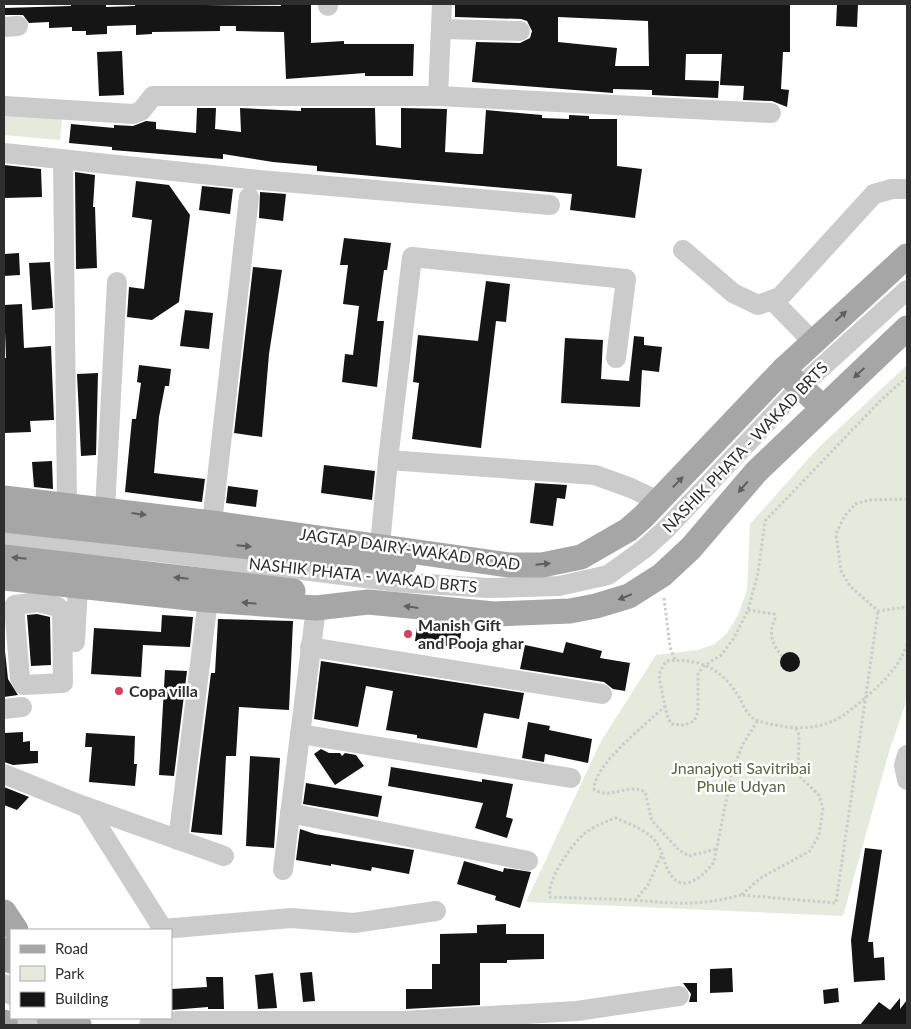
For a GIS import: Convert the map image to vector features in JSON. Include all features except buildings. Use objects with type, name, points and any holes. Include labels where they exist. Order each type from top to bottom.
[{"type":"main road","name":"JAGTAP DAIRY-WAKAD ROAD","points":[[4,498],[380,545],[509,565],[542,565],[581,557],[628,530],[783,370],[907,256]]},
{"type":"main road","points":[[4,557],[248,585],[368,602],[494,614],[570,611],[596,606],[629,596],[662,575],[691,548],[756,472],[907,328]]},
{"type":"main road","points":[[783,370],[822,407]]},
{"type":"main road","points":[[4,520],[254,546],[360,561],[414,565],[468,560]]},
{"type":"main road","points":[[4,578],[38,592],[78,586],[208,600],[316,608],[368,602]]},
{"type":"main road","points":[[4,912],[15,929]]},
{"type":"street","points":[[438,96],[442,4]]},
{"type":"street","points":[[441,29],[520,31]]},
{"type":"street","points":[[4,106],[133,114],[141,111],[153,96],[438,96],[771,113]]},
{"type":"street","points":[[4,153],[249,180],[550,206]]},
{"type":"street","points":[[63,160],[67,505]]},
{"type":"street","points":[[683,250],[733,293],[758,305],[780,297],[874,194],[907,189]]},
{"type":"street","points":[[212,523],[249,197]]},
{"type":"street","points":[[380,545],[412,257],[626,279],[616,358]]},
{"type":"street","points":[[105,510],[117,282]]},
{"type":"street","name":"NASHIK PHATA - WAKAD BRTS","points":[[4,536],[159,552],[397,582],[488,588],[559,586],[608,575],[644,549],[667,528],[802,386],[907,290]]},
{"type":"street","points":[[772,300],[813,342]]},
{"type":"street","points":[[388,460],[595,475],[631,488],[658,501]]},
{"type":"street","points":[[72,686],[78,586]]},
{"type":"street","points":[[178,840],[208,600]]},
{"type":"street","points":[[283,870],[316,608]]},
{"type":"street","points":[[310,647],[602,694]]},
{"type":"street","points":[[300,734],[570,778]]},
{"type":"street","points":[[907,755],[904,765],[907,780]]},
{"type":"street","points":[[4,774],[86,807],[224,856]]},
{"type":"street","points":[[86,807],[163,929],[291,918],[354,923],[436,911]]},
{"type":"street","points":[[290,813],[528,861]]},
{"type":"street","points":[[149,1025],[179,1021],[413,1020],[577,1011],[679,996]]},
{"type":"path","points":[[907,377],[881,400],[765,521],[758,573],[748,610],[734,638],[721,655],[704,666],[698,674],[698,712],[694,721],[684,724],[671,724],[659,674],[666,661],[695,660],[704,666],[720,674],[733,688],[753,718],[770,725],[810,728],[826,725],[861,704],[888,677],[904,654],[907,644]]},
{"type":"path","points":[[907,499],[869,500],[855,504],[844,517],[836,534],[841,571],[850,586],[878,611],[907,607]]},
{"type":"path","points":[[662,575],[665,620],[670,647],[675,660]]},
{"type":"path","points":[[748,610],[774,614],[775,619],[771,639],[782,656]]},
{"type":"path","points":[[758,720],[743,744],[732,771],[714,862],[705,874],[695,881],[684,883],[676,881],[661,856],[658,845],[650,836],[616,818],[598,824],[583,835],[563,860],[548,890],[550,897],[635,900],[684,905],[714,902],[741,894],[836,903],[878,611]]},
{"type":"path","points":[[666,706],[604,765],[594,782],[594,789],[604,794],[640,789],[645,792],[652,821],[679,850],[689,856],[717,848]]},
{"type":"path","points":[[741,894],[762,877],[810,851],[819,835],[823,808],[818,795],[798,775],[799,735],[796,728]]},
{"type":"path","points":[[635,900],[648,885],[661,856]]},
{"type":"green space","points":[[4,115],[62,119],[60,140],[4,135]]},
{"type":"green space","name":"Jnanajyoti Savitribai Phule Udyan","points":[[907,365],[907,699],[889,752],[843,916],[526,902],[601,741],[656,655],[698,650],[715,644],[727,633],[738,615],[747,590],[750,524],[818,448]]},
{"type":"place","name":"Manish Gift and Pooja ghar","points":[[408,634]]},
{"type":"place","name":"Copa villa","points":[[119,691]]}]
